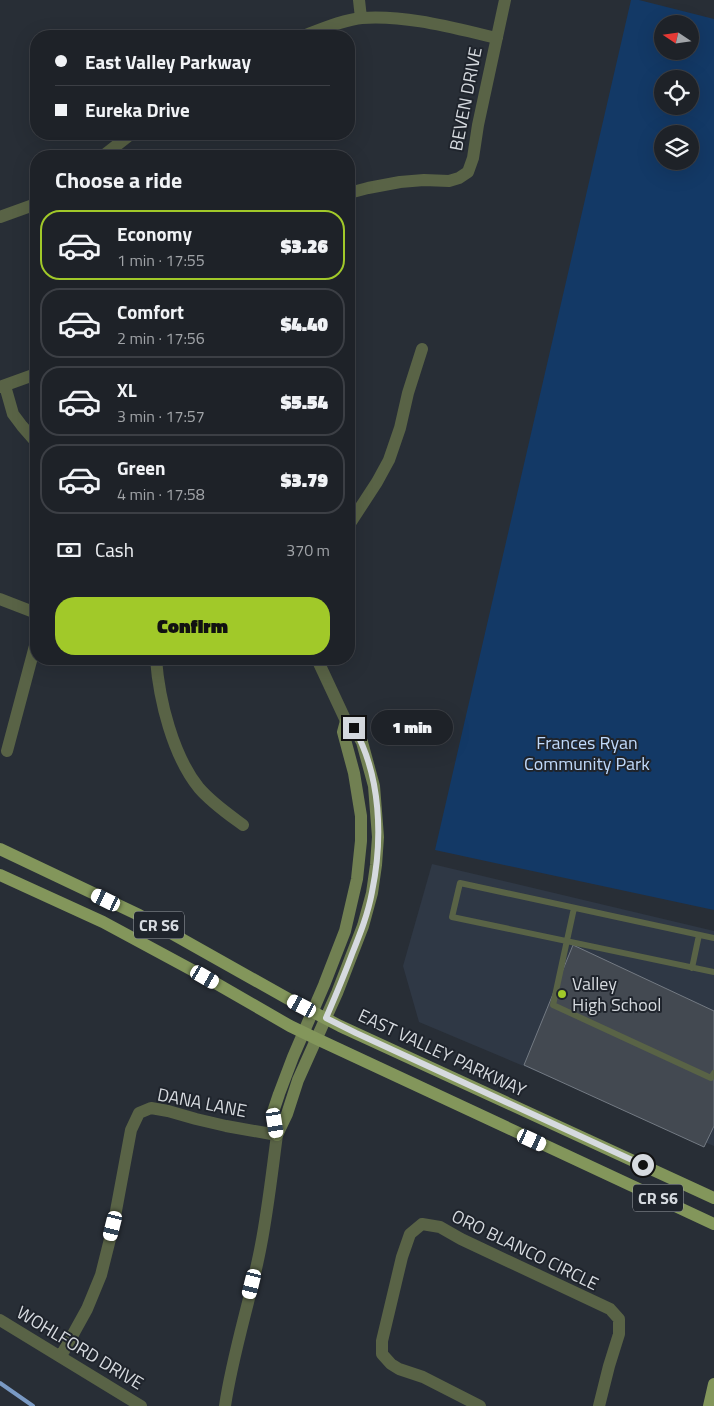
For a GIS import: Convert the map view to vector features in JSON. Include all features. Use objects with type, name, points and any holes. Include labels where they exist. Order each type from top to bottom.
[{"type":"main road","name":"EAST VALLEY PARKWAY","points":[[0,850],[139,915],[312,1012],[714,1198]]},
{"type":"main road","name":"CR S6","points":[[0,875],[102,922],[205,977],[303,1033],[714,1224]]},
{"type":"main road","points":[[709,1406],[714,1384]]},
{"type":"street","points":[[359,0],[361,18]]},
{"type":"street","name":"BEVEN DRIVE","points":[[355,191],[400,182],[424,180],[449,181],[459,178],[468,172],[473,158],[478,125],[505,0]]},
{"type":"street","points":[[320,30],[361,18],[398,18],[497,38]]},
{"type":"street","points":[[111,150],[123,140]]},
{"type":"street","points":[[0,217],[30,206]]},
{"type":"street","points":[[355,516],[389,460],[422,349]]},
{"type":"street","points":[[30,376],[2,387],[13,414],[30,435]]},
{"type":"street","points":[[0,599],[30,610]]},
{"type":"street","points":[[7,751],[30,665]]},
{"type":"street","points":[[157,665],[166,716],[186,768],[199,788],[217,806],[243,825]]},
{"type":"street","points":[[277,1135],[287,1114],[298,1080],[326,1018],[363,926],[372,894],[376,865],[378,837],[374,786],[362,742],[354,728],[346,721],[320,665]]},
{"type":"street","points":[[225,1406],[229,1377],[261,1246],[277,1135],[273,1112],[345,931],[356,888],[360,862],[360,816],[354,773],[343,732],[346,721]]},
{"type":"street","name":"DANA LANE","points":[[61,1356],[87,1309],[101,1275],[113,1226],[131,1130],[139,1113],[151,1108],[277,1135]]},
{"type":"street","name":"ORO BLANCO CIRCLE","points":[[480,1406],[423,1377],[399,1369],[390,1364],[382,1354],[382,1341],[402,1257],[410,1234],[422,1224],[440,1227],[461,1239],[610,1309],[619,1319],[619,1334],[608,1366],[599,1406]]},
{"type":"street","name":"WOHLFORD DRIVE","points":[[0,1320],[141,1406]]},
{"type":"lane","points":[[714,938],[460,883],[452,917],[714,972]]},
{"type":"lane","points":[[574,908],[553,1005],[711,1078],[714,1073]]},
{"type":"lane","points":[[692,968],[699,935]]},
{"type":"shaded area","name":"Valley High School","points":[[432,864],[714,931],[714,1146],[419,1022],[403,966]]},
{"type":"green space","name":"Frances Ryan Community Park","points":[[631,0],[639,0],[698,15],[654,15],[654,60],[699,60],[699,15],[714,19],[714,910],[435,850]]},
{"type":"building","points":[[573,945],[714,1011],[714,1126],[704,1147],[524,1065]]},
{"type":"waterway","points":[[0,1383],[33,1406]]},
{"type":"place","name":"Valley High School","points":[[562,994]]},
{"type":"route","points":[[354,728],[362,742],[374,786],[378,837],[376,865],[372,894],[363,926],[326,1018],[643,1165]]}]
